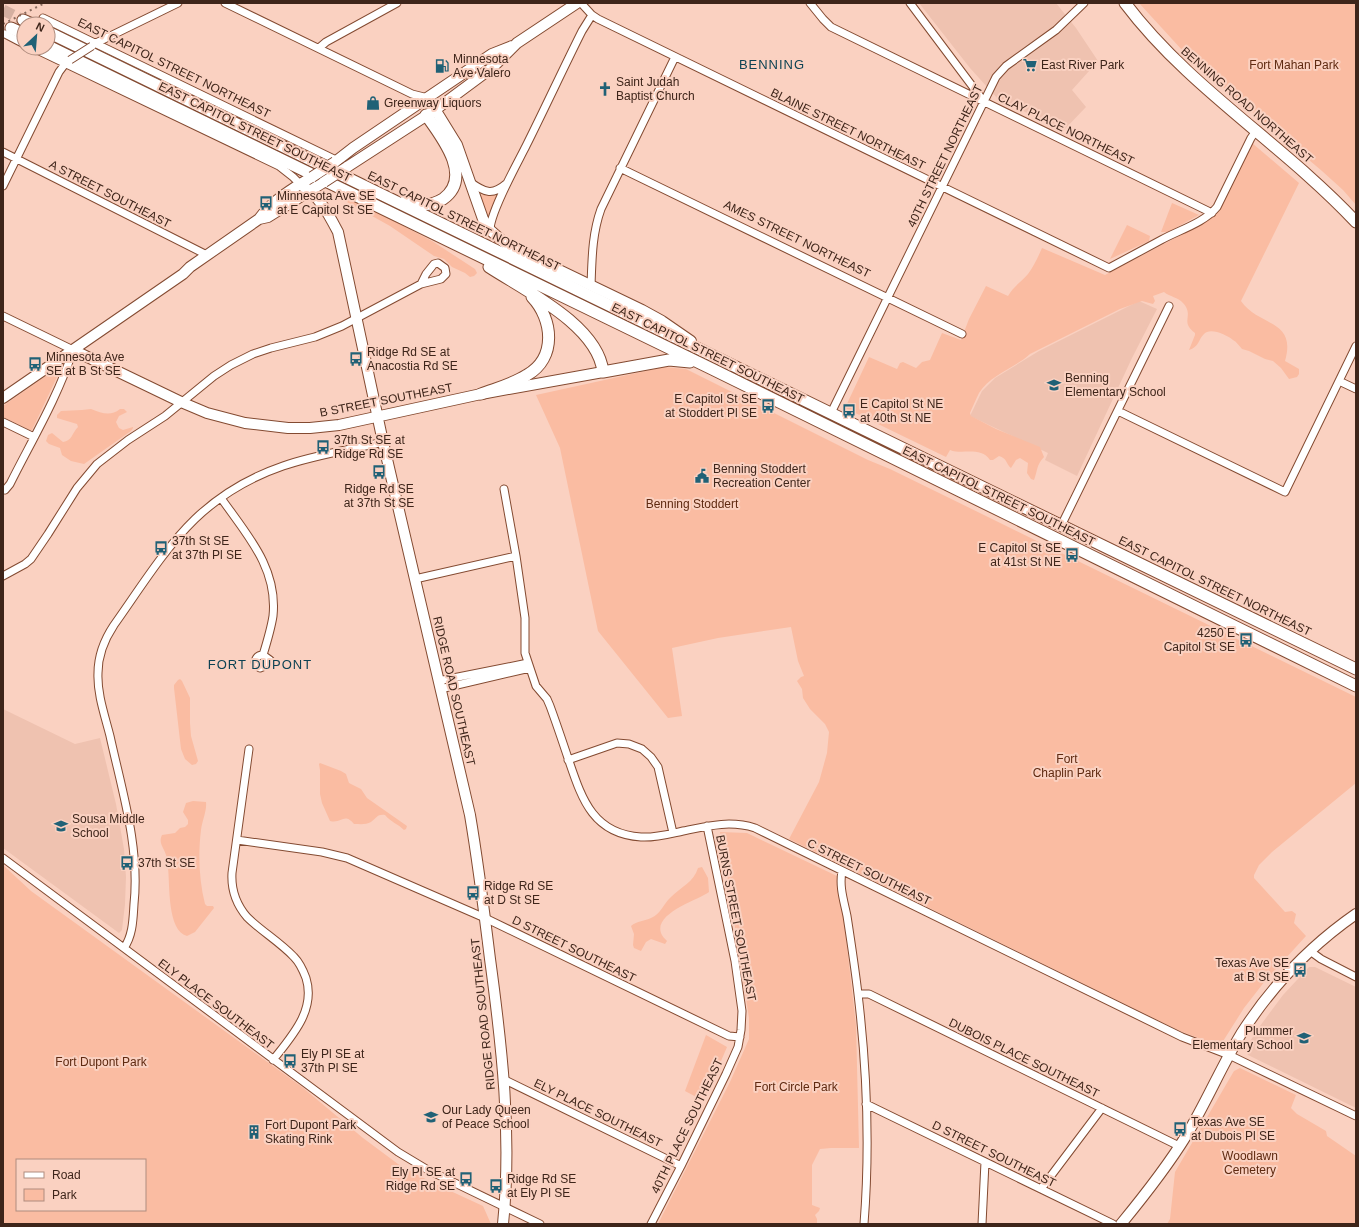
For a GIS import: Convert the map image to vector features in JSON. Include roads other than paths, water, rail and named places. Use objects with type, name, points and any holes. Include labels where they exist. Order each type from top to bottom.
[{"type":"main road","points":[[259,219],[268,217],[311,191],[430,113],[492,67],[517,44],[577,3]]},
{"type":"main road","name":"BENNING ROAD NORTHEAST","points":[[1125,3],[1147,30],[1178,63],[1338,203],[1356,222]]},
{"type":"main road","points":[[8,31],[16,32]]},
{"type":"main road","name":"EAST CAPITOL STREET NORTHEAST","points":[[56,36],[1356,669]]},
{"type":"main road","points":[[3,393],[183,274],[190,267],[259,219],[270,207],[300,184],[336,161],[353,148],[492,54],[517,44]]},
{"type":"main road","name":"EAST CAPITOL STREET SOUTHEAST","points":[[56,50],[712,369],[1356,686]]},
{"type":"main road","points":[[352,180],[383,194],[423,205],[436,202],[446,196],[454,183],[455,168],[446,144],[430,113],[428,98]]},
{"type":"main road","points":[[418,104],[430,113]]},
{"type":"main road","name":"EAST CAPITOL STREET NORTHEAST","points":[[430,113],[457,145],[483,219],[490,230],[507,245],[662,321],[718,359]]},
{"type":"main road","name":"RIDGE ROAD SOUTHEAST","points":[[300,184],[311,191],[330,216],[338,232],[377,417],[470,815],[500,1031],[505,1080],[507,1143],[503,1224]]},
{"type":"main road","points":[[433,233],[555,308],[574,324],[586,337],[601,361],[603,372],[669,360],[690,362],[712,369]]},
{"type":"main road","points":[[481,394],[528,375],[539,364],[546,350],[549,333],[545,315],[534,300],[518,286]]},
{"type":"main road","points":[[3,398],[71,349]]},
{"type":"main road","name":"B STREET SOUTHEAST","points":[[71,349],[207,413],[225,418],[276,427],[314,427],[339,425],[481,394],[603,372]]},
{"type":"main road","points":[[1121,1224],[1153,1183],[1179,1146],[1229,1055],[1247,1025],[1266,999],[1290,971],[1310,951],[1356,914]]},
{"type":"street","points":[[3,186],[59,72],[67,62],[93,45],[178,3]]},
{"type":"street","points":[[225,3],[412,94],[428,98]]},
{"type":"street","points":[[319,48],[326,42],[397,3]]},
{"type":"street","name":"BLAINE STREET NORTHEAST","points":[[581,3],[592,15],[1109,268],[1212,213]]},
{"type":"street","name":"CLAY PLACE NORTHEAST","points":[[810,3],[831,26],[1212,213]]},
{"type":"street","points":[[910,3],[983,101]]},
{"type":"street","name":"40TH STREET NORTHEAST","points":[[831,413],[996,77],[1056,30],[1084,3]]},
{"type":"street","points":[[490,230],[492,217],[508,182],[582,31],[592,15]]},
{"type":"street","name":"EAST CAPITOL STREET NORTHEAST","points":[[56,25],[93,45],[336,161]]},
{"type":"street","points":[[8,31],[16,38]]},
{"type":"street","name":"EAST CAPITOL STREET SOUTHEAST","points":[[52,56],[279,166],[300,184]]},
{"type":"street","points":[[591,286],[592,241],[597,221],[620,168],[674,56]]},
{"type":"street","points":[[412,94],[418,104]]},
{"type":"street","points":[[1212,213],[1217,207],[1251,138],[1256,131]]},
{"type":"street","name":"A STREET SOUTHEAST","points":[[3,152],[207,255]]},
{"type":"street","name":"AMES STREET NORTHEAST","points":[[620,168],[962,334]]},
{"type":"street","points":[[470,182],[480,189],[494,192],[502,188],[508,182]]},
{"type":"street","points":[[3,576],[31,559],[77,488],[97,464],[128,440],[152,425],[209,379],[242,359],[266,349],[315,336],[356,319],[421,284]]},
{"type":"street","points":[[1061,526],[1169,306]]},
{"type":"street","name":"B STREET SOUTHEAST","points":[[3,316],[71,349]]},
{"type":"street","points":[[1118,411],[1285,492],[1356,346]]},
{"type":"street","points":[[5,490],[10,484],[66,371],[71,349]]},
{"type":"street","points":[[1339,381],[1356,389]]},
{"type":"street","points":[[3,422],[34,437]]},
{"type":"street","points":[[124,948],[130,936],[134,910],[136,886],[134,855],[126,808],[99,692],[98,677],[100,657],[104,643],[114,625],[173,544],[196,519],[221,498],[244,484],[282,466],[383,442]]},
{"type":"street","name":"C STREET SOUTHEAST","points":[[504,490],[525,618],[526,653],[529,665],[536,686],[549,702],[568,760],[584,802],[590,811],[602,823],[617,832],[631,836],[648,837],[707,826],[735,823],[747,826],[1182,1037],[1229,1055],[1356,1116]]},
{"type":"street","points":[[221,498],[261,555],[270,578],[273,601],[273,617],[264,655]]},
{"type":"street","points":[[415,579],[516,556]]},
{"type":"street","points":[[439,685],[529,665]]},
{"type":"street","points":[[568,760],[617,743],[629,744],[642,749],[652,756],[658,767],[673,833]]},
{"type":"street","points":[[249,749],[232,878],[234,894],[243,913],[250,921],[293,956],[303,970],[308,986],[308,1004],[304,1017],[299,1026],[273,1060]]},
{"type":"street","name":"BURNS STREET SOUTHEAST","points":[[707,826],[735,961],[742,1011],[740,1037]]},
{"type":"street","name":"D STREET SOUTHEAST","points":[[237,840],[337,855],[371,868],[485,918],[729,1036],[740,1037]]},
{"type":"street","name":"ELY PLACE SOUTHEAST","points":[[3,858],[273,1060],[403,1155],[428,1170],[540,1224]]},
{"type":"street","points":[[842,871],[840,885],[853,956],[865,1069],[867,1157],[864,1224]]},
{"type":"street","points":[[1310,951],[1321,959],[1356,977]]},
{"type":"street","name":"DUBOIS PLACE SOUTHEAST","points":[[858,994],[869,994],[1179,1146]]},
{"type":"street","name":"40TH PLACE SOUTHEAST","points":[[651,1224],[681,1166],[735,1054],[740,1037]]},
{"type":"street","name":"ELY PLACE SOUTHEAST","points":[[505,1080],[681,1166]]},
{"type":"street","name":"D STREET SOUTHEAST","points":[[866,1104],[1113,1224]]},
{"type":"street","points":[[1041,1189],[1102,1108]]},
{"type":"street","points":[[982,1224],[985,1162]]},
{"type":"tunnel","points":[[3,10],[16,16]]},
{"type":"railway","points":[[3,24],[45,3]]},
{"type":"place","name":"East River Park","points":[[1030,65]]},
{"type":"place","name":"Minnesota Ave Valero","points":[[442,66]]},
{"type":"place","name":"Saint Judah Baptist Church","points":[[605,89]]},
{"type":"place","name":"Greenway Liquors","points":[[373,103]]},
{"type":"place","name":"Minnesota Ave SE at E Capitol St SE","points":[[266,203]]},
{"type":"place","name":"Ridge Rd SE at Anacostia Rd SE","points":[[356,359]]},
{"type":"place","name":"Minnesota Ave SE at B St SE","points":[[35,364]]},
{"type":"place","name":"Benning Elementary School","points":[[1054,385]]},
{"type":"place","name":"E Capitol St SE at Stoddert Pl SE","points":[[768,406]]},
{"type":"place","name":"E Capitol St NE at 40th St NE","points":[[849,411]]},
{"type":"place","name":"37th St SE at Ridge Rd SE","points":[[323,447]]},
{"type":"place","name":"Ridge Rd SE at 37th St SE","points":[[379,472]]},
{"type":"place","name":"Benning Stoddert Recreation Center","points":[[702,476]]},
{"type":"place","name":"37th St SE at 37th Pl SE","points":[[161,548]]},
{"type":"place","name":"E Capitol St SE at 41st St NE","points":[[1072,555]]},
{"type":"place","name":"4250 E Capitol St SE","points":[[1246,640]]},
{"type":"place","name":"Sousa Middle School","points":[[61,826]]},
{"type":"place","name":"37th St SE","points":[[127,863]]},
{"type":"place","name":"Ridge Rd SE at D St SE","points":[[473,893]]},
{"type":"place","name":"Texas Ave SE at B St SE","points":[[1300,970]]},
{"type":"place","name":"Plummer Elementary School","points":[[1304,1038]]},
{"type":"place","name":"Ely Pl SE at 37th Pl SE","points":[[290,1061]]},
{"type":"place","name":"Our Lady Queen of Peace School","points":[[431,1117]]},
{"type":"place","name":"Texas Ave SE at Dubois Pl SE","points":[[1180,1129]]},
{"type":"place","name":"Fort Dupont Park Skating Rink","points":[[254,1132]]},
{"type":"place","name":"Ely Pl SE at Ridge Rd SE","points":[[466,1179]]},
{"type":"place","name":"Ridge Rd SE at Ely Pl SE","points":[[496,1186]]},
{"type":"district","name":"BENNING","points":[[772,64]]},
{"type":"district","name":"FORT DUPONT","points":[[260,664]]},
{"type":"park label","name":"Fort Mahan Park","points":[[1294,65]]},
{"type":"park label","name":"Benning Stoddert","points":[[692,504]]},
{"type":"park label","name":"Fort Chaplin Park","points":[[1067,766]]},
{"type":"park label","name":"Fort Dupont Park","points":[[101,1062]]},
{"type":"park label","name":"Fort Circle Park","points":[[796,1087]]},
{"type":"park label","name":"Woodlawn Cemetery","points":[[1250,1163]]}]
